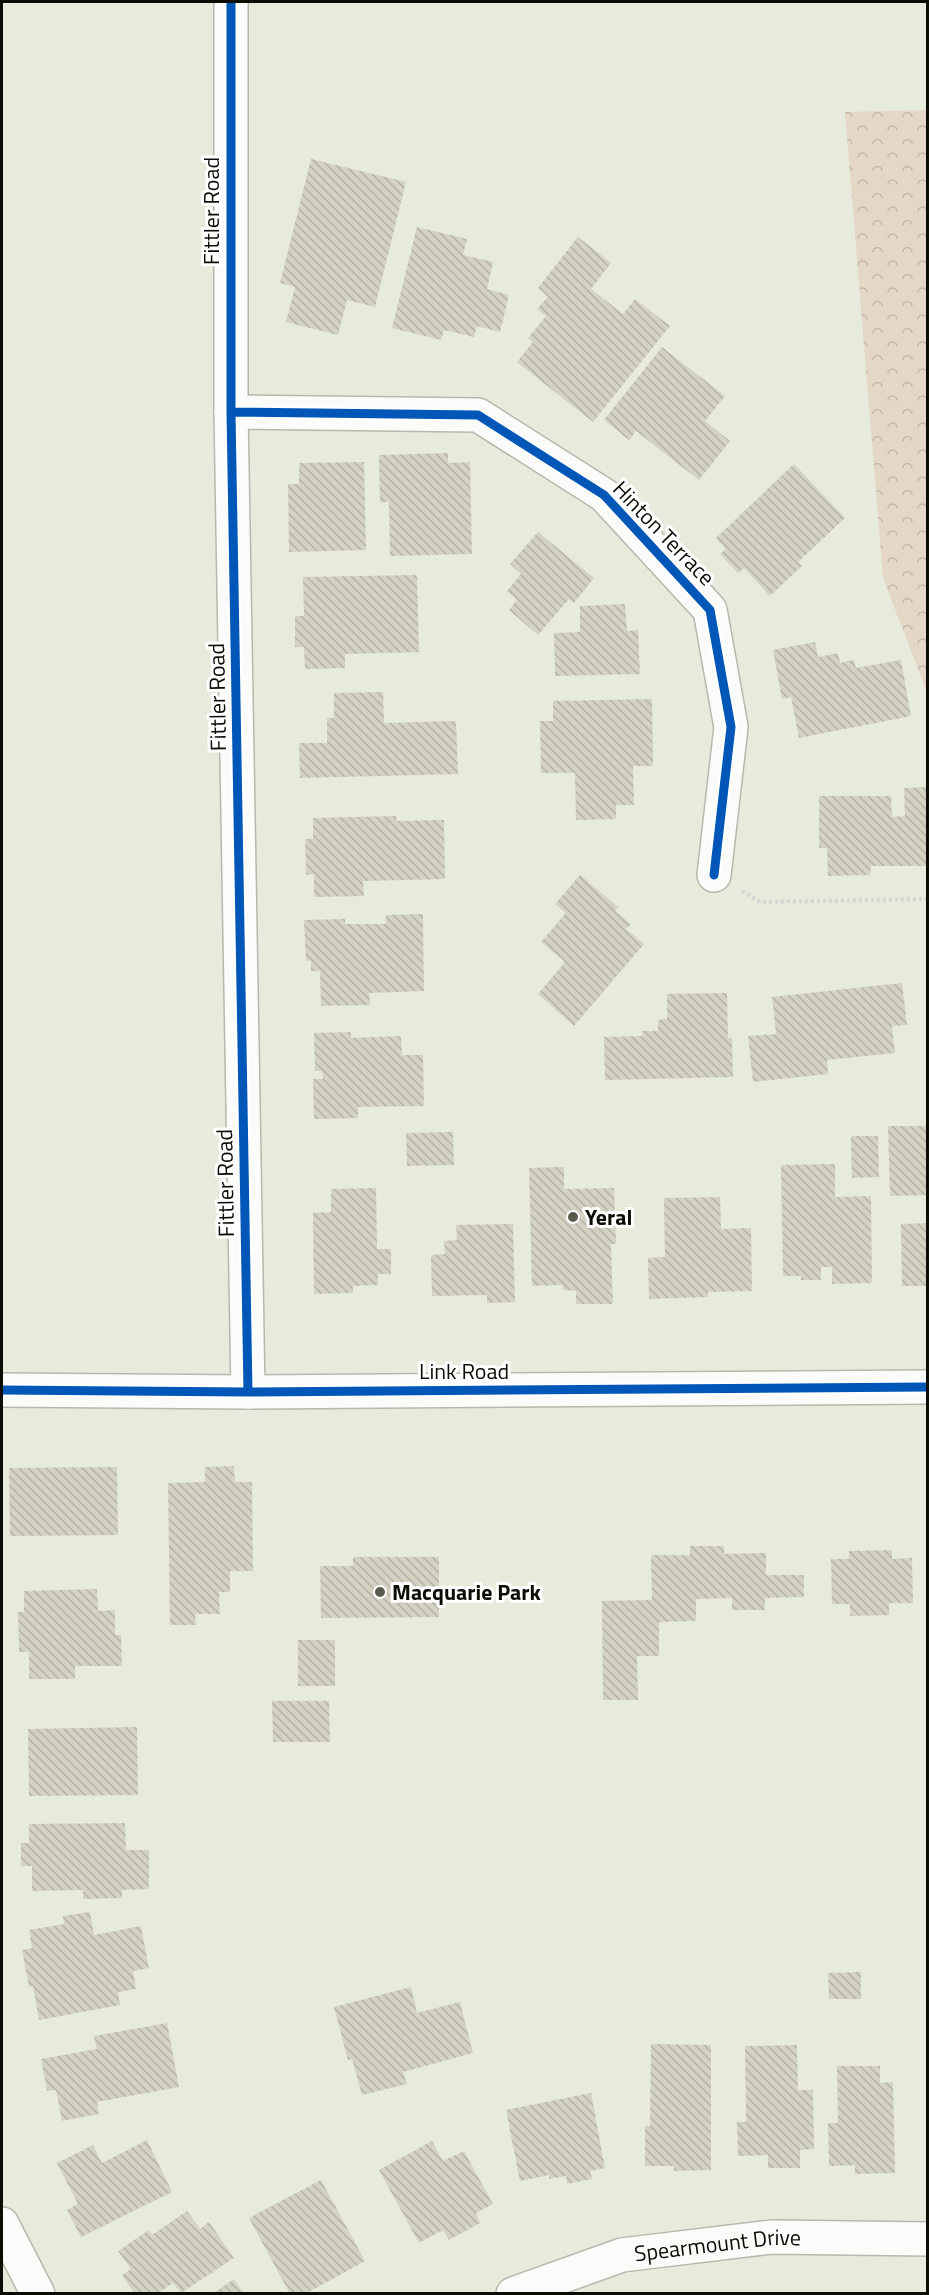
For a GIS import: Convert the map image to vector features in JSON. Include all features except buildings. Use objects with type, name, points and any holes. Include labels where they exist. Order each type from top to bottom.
[{"type":"street","name":"Fittler Road","points":[[231,2],[231,412],[248,1392]]},
{"type":"street","name":"Hinton Terrace","points":[[231,412],[478,415],[604,495],[710,610],[731,727],[727,883]]},
{"type":"street","name":"Link Road","points":[[2,1390],[248,1392],[927,1387]]},
{"type":"street","points":[[2,2224],[38,2294]]},
{"type":"street","name":"Spearmount Drive","points":[[513,2294],[622,2255],[772,2237],[927,2239]]},
{"type":"path","points":[[727,883],[760,902],[927,899]]},
{"type":"green space","points":[[928,110],[927,692],[883,578],[845,112]]},
{"type":"cycle path","points":[[231,2],[231,412],[248,1392]]},
{"type":"cycle path","points":[[231,412],[478,415],[604,495],[710,610],[731,727],[714,875]]},
{"type":"cycle path","points":[[2,1390],[248,1392],[928,1387]]},
{"type":"place","name":"Yeral","points":[[573,1217]]},
{"type":"place","name":"Macquarie Park","points":[[380,1592]]}]
